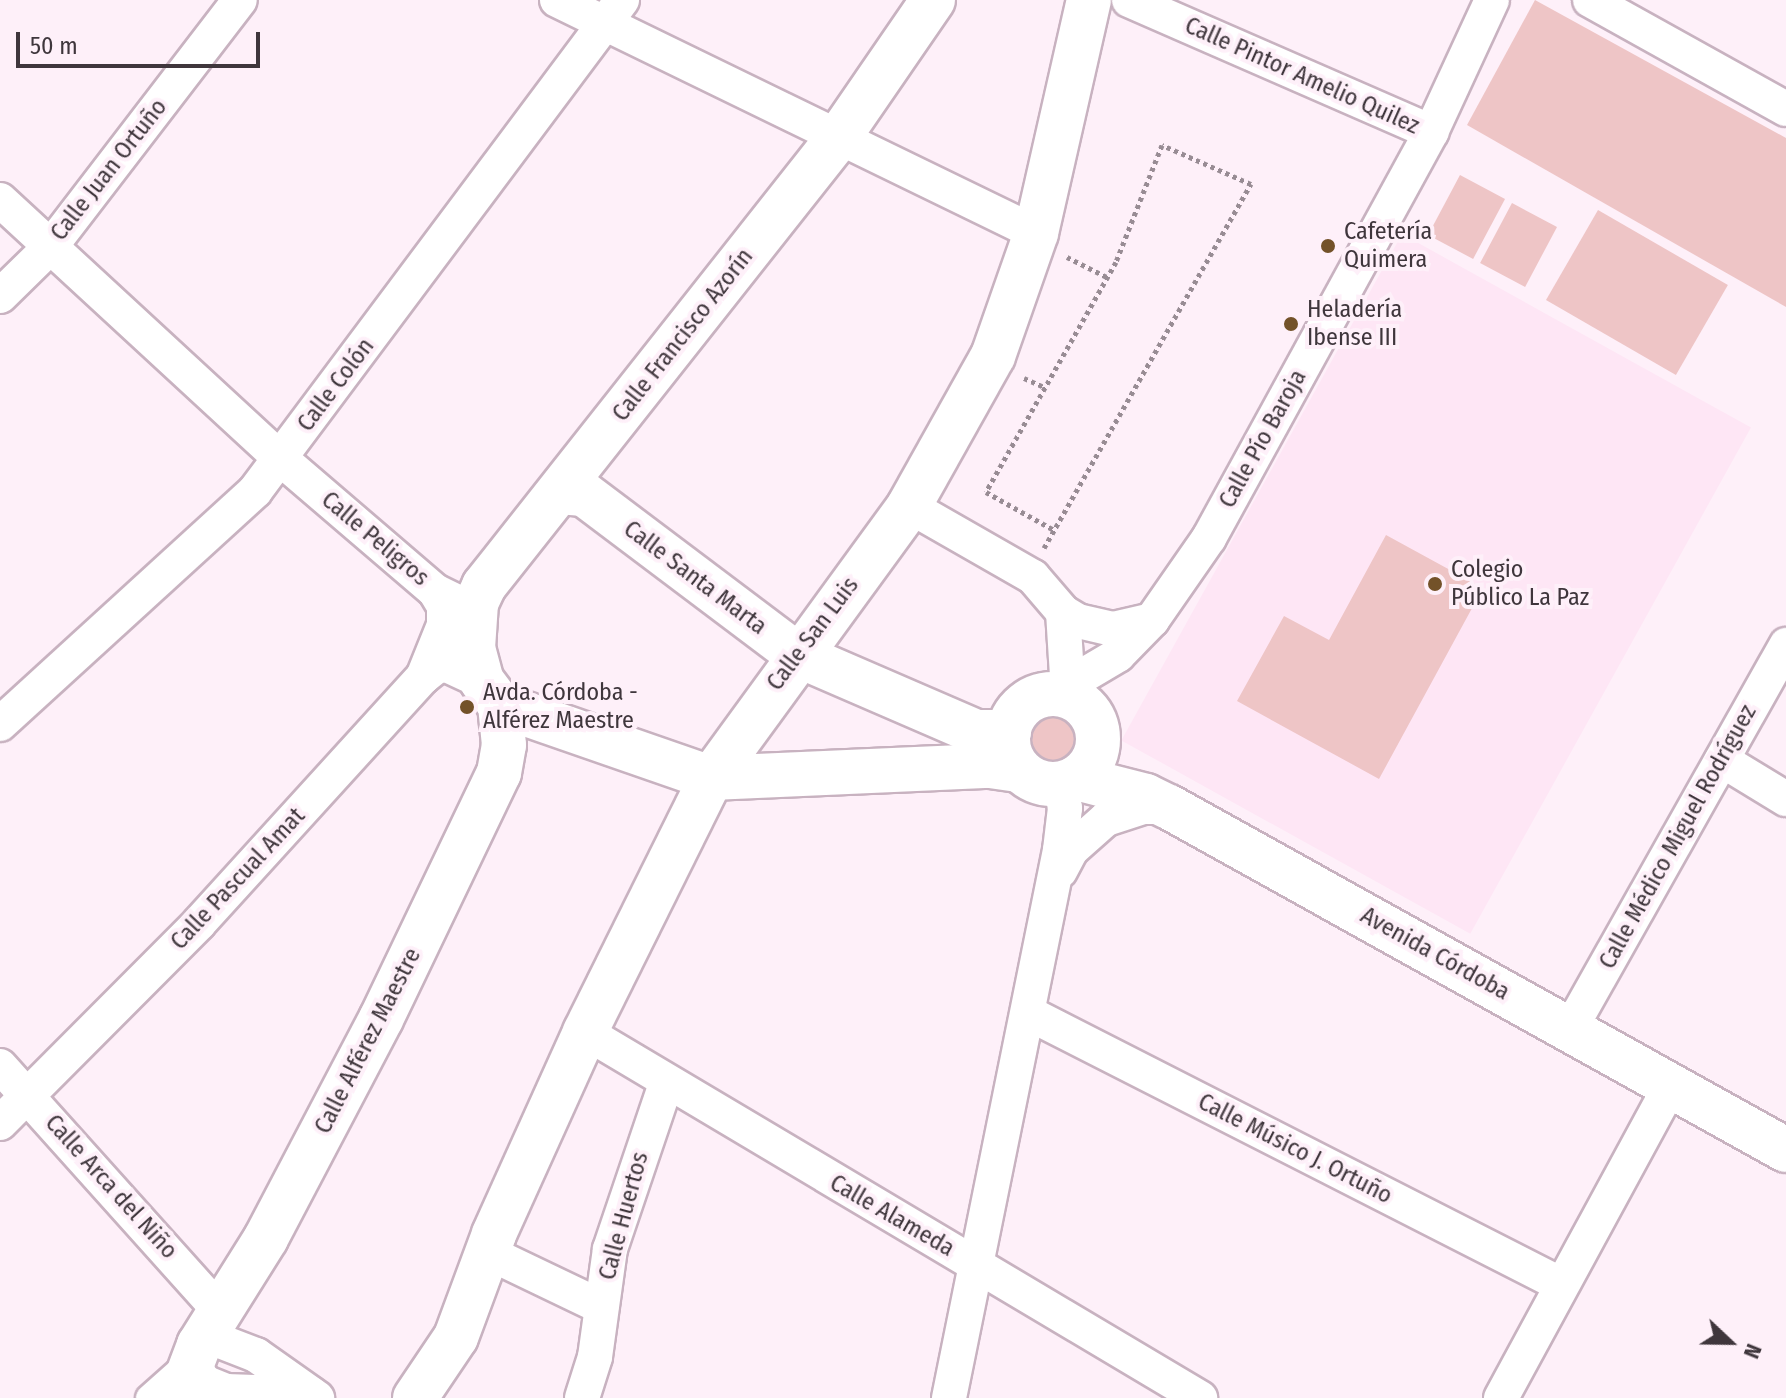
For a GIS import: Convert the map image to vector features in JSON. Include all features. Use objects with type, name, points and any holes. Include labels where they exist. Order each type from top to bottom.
[{"type":"main road","name":"Calle Francisco Azorín","points":[[476,603],[559,492],[838,138],[933,0]]},
{"type":"main road","name":"Calle San Luis","points":[[415,1398],[456,1337],[487,1252],[585,1032],[711,778],[909,506],[993,356],[1045,241],[1089,0]]},
{"type":"main road","name":"Calle Santa Marta","points":[[559,492],[584,494],[798,655],[976,732],[1053,761]]},
{"type":"main road","points":[[476,603],[473,648],[491,693],[711,778],[1053,761],[1092,716],[1066,694],[1023,706],[1053,761]]},
{"type":"main road","name":"Calle Alférez Maestre","points":[[197,1354],[266,1238],[352,1075],[499,773],[504,745],[491,693]]},
{"type":"main road","name":"Avenida Córdoba","points":[[1053,761],[1158,801],[1786,1150]]},
{"type":"street","name":"Calle Juan Ortuño","points":[[0,296],[51,246],[240,0]]},
{"type":"street","points":[[557,0],[614,12],[838,138],[1045,241]]},
{"type":"street","name":"Calle Pintor Amelio Quilez","points":[[1129,0],[1431,132]]},
{"type":"street","name":"Calle Pío Baroja","points":[[1066,694],[1118,655],[1152,620],[1209,538],[1431,132],[1492,0]]},
{"type":"street","points":[[1590,0],[1786,109]]},
{"type":"street","name":"Calle Colón","points":[[0,724],[255,491],[614,12]]},
{"type":"street","name":"Calle Peligros","points":[[0,200],[281,459],[435,591],[458,602],[476,603]]},
{"type":"street","points":[[909,506],[1033,577],[1063,612],[1113,629],[1152,620]]},
{"type":"street","points":[[423,677],[444,625],[444,606],[435,591]]},
{"type":"street","points":[[1063,612],[1066,694]]},
{"type":"street","name":"Calle Médico Miguel Rodríguez","points":[[1570,1029],[1786,645]]},
{"type":"street","points":[[423,677],[437,666],[447,665],[491,693]]},
{"type":"street","name":"Calle Pascual Amat","points":[[0,1123],[199,923],[423,677]]},
{"type":"street","points":[[1722,760],[1786,799]]},
{"type":"street","points":[[949,1398],[1050,902],[1065,808],[1053,761]]},
{"type":"street","points":[[1050,902],[1071,850],[1092,828],[1121,812],[1158,801]]},
{"type":"street","name":"Calle Músico J. Ortuño","points":[[1028,1013],[1562,1285]]},
{"type":"street","name":"Calle Alameda","points":[[585,1032],[666,1084],[1200,1398]]},
{"type":"street","name":"Calle Arca del Niño","points":[[0,1066],[28,1097],[197,1354]]},
{"type":"street","name":"Calle Huertos","points":[[582,1398],[595,1357],[610,1249],[666,1084]]},
{"type":"street","points":[[1501,1398],[1671,1085]]},
{"type":"street","points":[[487,1252],[602,1307]]},
{"type":"street","points":[[149,1398],[217,1340],[256,1355],[314,1396]]},
{"type":"path","points":[[1041,552],[1054,530],[1251,184],[1162,145],[1107,277],[986,492],[1054,530]]},
{"type":"path","points":[[1045,241],[1107,277]]},
{"type":"shaded area","points":[[1535,0],[1786,138],[1786,307],[1467,125]]},
{"type":"shaded area","points":[[1460,175],[1505,199],[1473,259],[1428,235]]},
{"type":"shaded area","points":[[1512,203],[1557,227],[1525,287],[1480,263]]},
{"type":"shaded area","points":[[1598,210],[1728,285],[1676,375],[1546,300]]},
{"type":"shaded area","name":"Colegio Público La Paz","points":[[1402,234],[1751,427],[1470,934],[1121,740]]},
{"type":"shaded area","points":[[1386,535],[1483,588],[1379,779],[1237,701],[1284,616],[1329,640]]},
{"type":"shaded area","points":[[1053,717],[1069,723],[1075,739],[1069,755],[1053,761],[1037,755],[1031,739],[1037,723]]},
{"type":"place","name":"Cafetería Quimera","points":[[1328,246]]},
{"type":"place","name":"Heladería Ibense III","points":[[1291,324]]},
{"type":"place","name":"Colegio Público La Paz","points":[[1435,584]]},
{"type":"place","name":"Avda. Córdoba - Alférez Maestre","points":[[467,707]]}]
